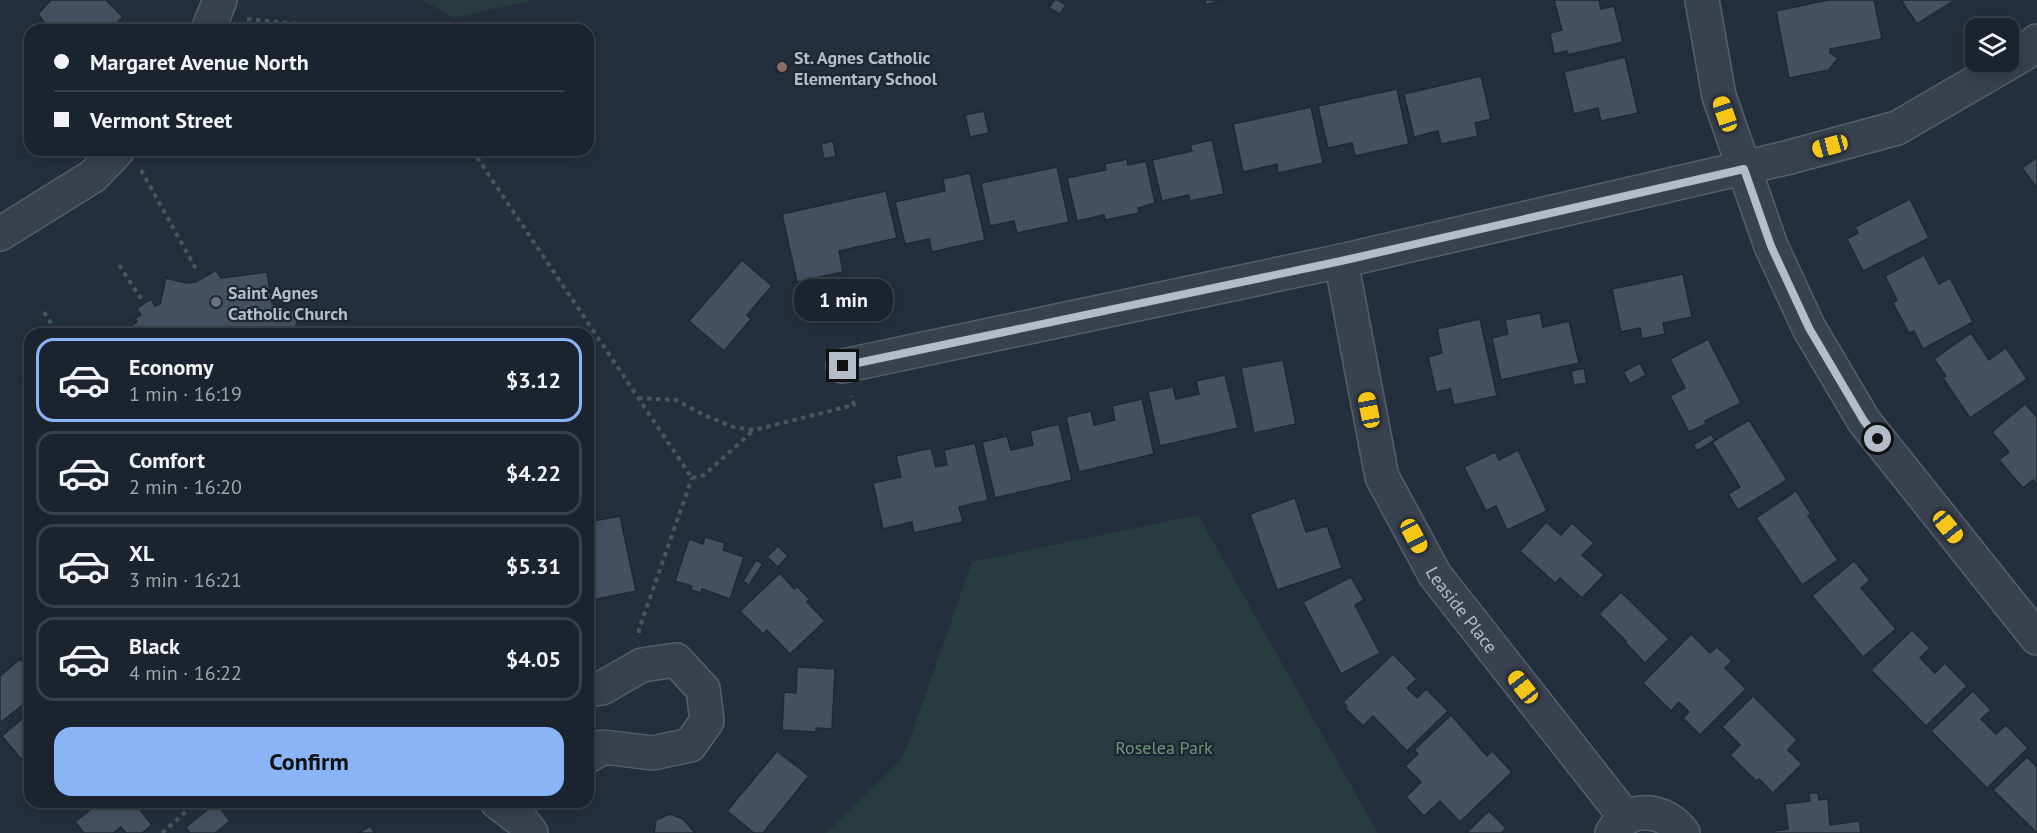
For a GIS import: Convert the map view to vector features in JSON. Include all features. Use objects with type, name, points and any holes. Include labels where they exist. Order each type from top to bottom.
[{"type":"street","points":[[1702,0],[1719,96],[1771,246],[1809,328],[1864,421],[2037,638]]},
{"type":"street","points":[[843,366],[1341,261],[1744,169],[1897,128],[2024,54],[2037,40]]},
{"type":"street","points":[[0,234],[93,176],[129,160]]},
{"type":"street","name":"Leaside Place","points":[[1341,261],[1382,477],[1435,575],[1619,826],[1640,812],[1654,812],[1677,824],[1683,833]]},
{"type":"street","points":[[594,689],[602,688],[642,665],[676,660],[703,689],[707,721],[690,746],[653,753],[603,747],[594,752]]},
{"type":"path","points":[[215,14],[256,22],[282,24]]},
{"type":"path","points":[[476,156],[591,328]]},
{"type":"path","points":[[129,160],[196,269]]},
{"type":"path","points":[[119,265],[142,300]]},
{"type":"path","points":[[44,312],[53,328]]},
{"type":"path","points":[[594,332],[692,478]]},
{"type":"path","points":[[638,398],[676,400],[733,427],[754,430],[854,405],[843,366]]},
{"type":"path","points":[[692,478],[704,475],[754,430]]},
{"type":"path","points":[[642,665],[639,629],[692,478]]},
{"type":"path","points":[[162,833],[190,808]]},
{"type":"green space","points":[[423,0],[534,0],[453,18]]},
{"type":"green space","name":"Roselea Park","points":[[1198,515],[1378,833],[826,833],[901,759],[972,562]]},
{"type":"building","points":[[51,0],[106,0],[123,17],[115,24],[46,24],[38,14]]},
{"type":"building","points":[[1054,0],[1066,5],[1060,14],[1049,8]]},
{"type":"building","points":[[1205,0],[1222,0],[1206,5]]},
{"type":"building","points":[[1554,0],[1599,0],[1601,9],[1614,6],[1623,42],[1567,55],[1567,51],[1554,54],[1550,33],[1562,30]]},
{"type":"building","points":[[1828,0],[1874,0],[1882,39],[1830,49],[1830,53],[1838,58],[1829,70],[1789,78],[1776,11]]},
{"type":"building","points":[[1901,0],[1955,0],[1917,24]]},
{"type":"building","points":[[1625,57],[1638,113],[1601,121],[1598,108],[1574,114],[1564,72]]},
{"type":"building","points":[[1481,76],[1491,119],[1475,123],[1478,136],[1441,144],[1438,131],[1414,137],[1404,94]]},
{"type":"building","points":[[1397,89],[1409,144],[1355,156],[1352,143],[1328,148],[1318,106]]},
{"type":"building","points":[[1311,107],[1323,163],[1278,173],[1277,164],[1243,172],[1233,124]]},
{"type":"building","points":[[984,111],[989,133],[970,137],[965,115]]},
{"type":"building","points":[[1212,140],[1224,194],[1190,201],[1189,195],[1162,201],[1152,160],[1192,151],[1190,145]]},
{"type":"building","points":[[833,141],[836,156],[824,159],[821,144]]},
{"type":"building","points":[[2037,157],[2037,188],[2022,168]]},
{"type":"building","points":[[1127,159],[1128,165],[1146,161],[1155,203],[1138,208],[1139,213],[1105,220],[1104,215],[1077,221],[1067,178],[1106,170],[1105,164]]},
{"type":"building","points":[[1057,167],[1069,222],[1017,233],[1014,221],[990,226],[981,183]]},
{"type":"building","points":[[970,173],[985,240],[932,252],[929,239],[905,244],[895,202],[945,191],[943,179]]},
{"type":"building","points":[[886,191],[897,238],[839,251],[843,272],[797,282],[782,214]]},
{"type":"building","points":[[1910,199],[1929,238],[1863,271],[1847,239],[1858,233],[1855,227]]},
{"type":"building","points":[[1924,255],[1939,284],[1950,278],[1973,322],[1923,349],[1914,331],[1909,333],[1893,303],[1897,300],[1885,276]]},
{"type":"building","points":[[742,260],[772,286],[747,315],[751,319],[724,351],[689,321]]},
{"type":"building","name":"Saint Agnes Catholic Church","points":[[216,270],[221,278],[267,272],[272,304],[300,312],[296,328],[127,328],[137,322],[135,318],[141,315],[137,308],[151,299],[155,306],[160,304],[166,278],[186,283],[196,282]]},
{"type":"building","points":[[1683,274],[1692,317],[1663,323],[1665,334],[1642,339],[1640,328],[1621,332],[1612,289]]},
{"type":"building","points":[[1540,313],[1543,327],[1569,321],[1579,363],[1501,380],[1492,338],[1508,334],[1505,320]]},
{"type":"building","points":[[1480,319],[1497,396],[1454,405],[1450,389],[1436,392],[1428,357],[1442,353],[1437,329]]},
{"type":"building","points":[[1971,333],[1989,360],[2006,348],[2027,379],[1970,418],[1943,378],[1946,376],[1934,359]]},
{"type":"building","points":[[1708,339],[1741,403],[1705,421],[1706,424],[1689,432],[1670,396],[1685,388],[1670,359]]},
{"type":"building","points":[[1283,360],[1296,424],[1254,433],[1241,368]]},
{"type":"building","points":[[1640,363],[1646,375],[1630,384],[1623,372]]},
{"type":"building","points":[[1584,368],[1587,383],[1574,385],[1571,371]]},
{"type":"building","points":[[1225,375],[1238,428],[1160,446],[1148,392],[1173,387],[1176,399],[1199,394],[1196,381]]},
{"type":"building","points":[[1142,399],[1154,454],[1079,472],[1066,417],[1091,411],[1094,425],[1115,420],[1112,406]]},
{"type":"building","points":[[2025,404],[2037,417],[2037,485],[2033,480],[2023,488],[1999,460],[2009,452],[1992,432]]},
{"type":"building","points":[[1749,420],[1787,480],[1738,510],[1728,494],[1740,487],[1712,442]]},
{"type":"building","points":[[1059,424],[1072,480],[995,498],[982,442],[1007,436],[1011,450],[1033,445],[1030,431]]},
{"type":"building","points":[[1711,434],[1715,440],[1697,451],[1693,445]]},
{"type":"building","points":[[975,443],[988,500],[959,507],[963,522],[914,533],[912,522],[883,529],[873,483],[901,477],[896,456],[931,448],[936,467],[947,465],[944,450]]},
{"type":"building","points":[[1518,450],[1547,511],[1507,530],[1496,506],[1486,511],[1464,467],[1495,452],[1499,460]]},
{"type":"building","points":[[1796,491],[1811,514],[1808,516],[1838,560],[1802,585],[1756,518]]},
{"type":"building","points":[[1295,498],[1306,532],[1327,526],[1342,568],[1277,590],[1250,514]]},
{"type":"building","points":[[620,516],[636,591],[594,600],[594,521]]},
{"type":"building","points":[[1546,522],[1561,535],[1572,523],[1594,543],[1582,555],[1604,575],[1582,598],[1560,578],[1555,583],[1520,551]]},
{"type":"building","points":[[705,537],[725,543],[723,550],[744,557],[730,599],[702,589],[701,593],[691,590],[692,586],[675,581],[689,539],[703,544]]},
{"type":"building","points":[[778,546],[788,556],[778,567],[767,557]]},
{"type":"building","points":[[756,560],[763,564],[749,585],[743,581]]},
{"type":"building","points":[[1854,561],[1870,580],[1861,588],[1896,629],[1863,657],[1812,596]]},
{"type":"building","points":[[780,573],[794,589],[797,586],[809,599],[807,602],[825,621],[790,654],[767,630],[763,634],[740,611]]},
{"type":"building","points":[[1351,577],[1364,600],[1355,605],[1380,653],[1341,674],[1303,602]]},
{"type":"building","points":[[1621,592],[1669,639],[1645,663],[1599,614]]},
{"type":"building","points":[[1912,630],[1930,648],[1920,658],[1935,673],[1945,663],[1967,686],[1926,726],[1871,670]]},
{"type":"building","points":[[1691,634],[1710,653],[1717,647],[1732,661],[1725,668],[1746,689],[1700,735],[1683,718],[1689,712],[1679,702],[1671,711],[1643,683]]},
{"type":"building","points":[[1393,654],[1417,679],[1407,688],[1417,698],[1426,689],[1448,711],[1407,751],[1373,716],[1363,726],[1345,708],[1347,706],[1343,702]]},
{"type":"building","points":[[20,659],[24,664],[24,704],[0,723],[0,676]]},
{"type":"building","points":[[797,667],[835,669],[832,729],[816,728],[816,732],[782,730],[784,692],[796,693]]},
{"type":"building","points":[[1973,691],[1991,710],[1981,719],[1996,734],[2006,725],[2028,748],[1987,788],[1931,731]]},
{"type":"building","points":[[1753,696],[1797,740],[1788,750],[1802,764],[1773,793],[1759,779],[1756,781],[1730,755],[1740,745],[1722,727]]},
{"type":"building","points":[[1451,715],[1487,756],[1492,751],[1512,772],[1460,822],[1440,801],[1424,816],[1406,797],[1421,782],[1405,766],[1418,754],[1414,750]]},
{"type":"building","points":[[24,717],[24,763],[2,736]]},
{"type":"building","points":[[777,751],[809,776],[763,833],[754,833],[727,811]]},
{"type":"building","points":[[2027,757],[2037,767],[2037,833],[1993,790]]},
{"type":"building","points":[[1809,793],[1818,793],[1819,800],[1828,799],[1830,825],[1859,821],[1861,833],[1774,833],[1774,831],[1788,829],[1785,804],[1810,801]]},
{"type":"building","points":[[92,808],[139,808],[152,825],[142,833],[126,833],[121,827],[113,833],[84,833],[75,822]]},
{"type":"building","points":[[210,808],[220,808],[230,821],[215,833],[190,833],[186,827]]},
{"type":"building","points":[[1489,811],[1506,828],[1502,833],[1466,833]]},
{"type":"building","points":[[670,814],[683,819],[695,833],[654,833],[656,820]]},
{"type":"building","points":[[370,826],[375,833],[359,833]]},
{"type":"place","name":"St. Agnes Catholic Elementary School","points":[[782,67]]},
{"type":"place","name":"Saint Agnes Catholic Church","points":[[216,302]]},
{"type":"route","points":[[843,366],[1341,261],[1744,169],[1771,246],[1809,328],[1864,421],[1878,439]]}]
